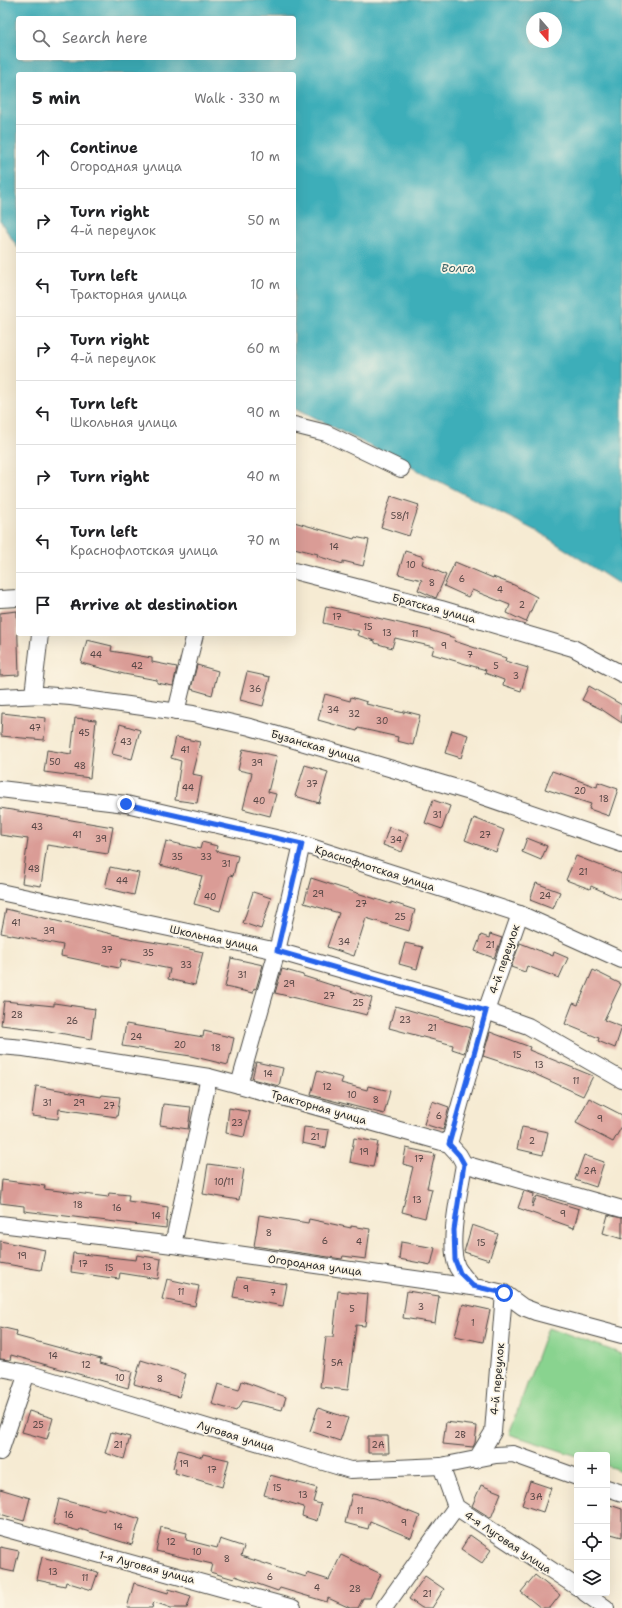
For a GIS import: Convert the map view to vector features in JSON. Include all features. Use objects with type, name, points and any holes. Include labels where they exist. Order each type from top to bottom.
[{"type":"street","points":[[296,426],[326,433],[401,469]]},
{"type":"street","name":"Братская улица","points":[[296,572],[441,609],[573,648],[622,674]]},
{"type":"street","points":[[0,599],[16,598]]},
{"type":"street","points":[[33,694],[40,636]]},
{"type":"street","points":[[176,712],[195,636]]},
{"type":"street","name":"Бузанская улица","points":[[0,696],[33,694],[71,697],[176,712],[250,727],[467,790],[622,844]]},
{"type":"street","name":"Краснофлотская улица","points":[[0,789],[126,804],[302,844],[520,914],[622,960]]},
{"type":"street","points":[[239,1085],[277,951],[302,844]]},
{"type":"street","name":"Школьная улица","points":[[0,892],[277,951],[486,1011],[528,1026],[622,1080]]},
{"type":"street","name":"4-й переулок","points":[[449,1144],[486,1011],[520,914]]},
{"type":"street","name":"Тракторная улица","points":[[0,1046],[24,1048],[209,1078],[239,1085],[449,1144]]},
{"type":"street","points":[[173,1245],[209,1078]]},
{"type":"street","points":[[449,1144],[459,1155],[464,1164],[454,1230],[455,1260],[460,1273],[473,1286]]},
{"type":"street","points":[[464,1164],[622,1209]]},
{"type":"street","name":"Огородная улица","points":[[0,1224],[173,1245],[473,1286],[504,1293],[523,1307],[536,1312],[622,1335]]},
{"type":"street","name":"4-й переулок","points":[[476,1460],[492,1432],[504,1293]]},
{"type":"street","name":"Луговая улица","points":[[0,1368],[27,1373],[350,1470],[442,1466],[496,1455],[514,1454],[574,1476]]},
{"type":"street","points":[[0,1452],[27,1373]]},
{"type":"street","name":"4-я Луговая улица","points":[[442,1466],[456,1507],[574,1585]]},
{"type":"street","points":[[610,1489],[622,1493]]},
{"type":"street","points":[[384,1608],[456,1507]]},
{"type":"street","name":"1-я Луговая улица","points":[[0,1527],[293,1608]]},
{"type":"street","points":[[588,1600],[606,1608]]},
{"type":"green space","points":[[548,1327],[622,1354],[622,1471],[610,1467],[610,1452],[574,1452],[574,1455],[509,1434]]},
{"type":"water","name":"Волга","points":[[0,0],[622,0],[622,586],[540,533],[296,408],[296,72],[16,72],[16,245],[0,221]]},
{"type":"building","points":[[391,496],[419,505],[409,536],[381,527]]},
{"type":"building","points":[[296,523],[354,539],[355,537],[369,540],[363,566],[343,561],[343,564],[317,556],[318,554],[296,548]]},
{"type":"building","points":[[405,551],[424,557],[422,564],[446,575],[436,598],[418,590],[422,580],[398,574]]},
{"type":"building","points":[[455,562],[514,585],[537,597],[526,622],[507,613],[510,605],[472,590],[468,597],[444,586]]},
{"type":"building","points":[[326,606],[429,630],[455,638],[454,641],[506,658],[505,661],[528,668],[521,691],[503,685],[504,680],[485,673],[486,670],[432,654],[434,647],[395,638],[392,648],[375,643],[375,641],[357,635],[359,631],[323,623]]},
{"type":"building","points":[[16,611],[19,675],[0,676],[0,613]]},
{"type":"building","points":[[87,640],[112,646],[111,651],[152,658],[152,662],[177,667],[173,686],[157,683],[157,680],[124,674],[81,663]]},
{"type":"building","points":[[197,665],[218,671],[212,695],[191,689]]},
{"type":"building","points":[[247,672],[270,677],[263,706],[240,700]]},
{"type":"building","points":[[589,686],[622,705],[622,723],[601,709],[582,700]]},
{"type":"building","points":[[325,694],[350,701],[351,697],[367,702],[366,704],[404,713],[404,711],[420,715],[413,745],[397,741],[398,737],[358,728],[357,731],[318,720]]},
{"type":"building","points":[[2,713],[46,718],[44,740],[1,736]]},
{"type":"building","points":[[75,718],[96,720],[90,778],[44,772],[47,750],[71,754]]},
{"type":"building","points":[[120,724],[140,730],[132,759],[112,754]]},
{"type":"building","points":[[452,730],[468,735],[461,758],[445,753]]},
{"type":"building","points":[[176,737],[200,742],[192,774],[202,776],[197,803],[175,800],[181,761],[171,758]]},
{"type":"building","points":[[243,749],[277,756],[268,792],[276,794],[270,816],[243,809],[252,773],[238,770]]},
{"type":"building","points":[[305,765],[328,772],[319,803],[295,796]]},
{"type":"building","points":[[552,771],[597,787],[598,782],[618,789],[609,816],[589,809],[591,804],[545,789]]},
{"type":"building","points":[[433,800],[450,806],[442,829],[425,823]]},
{"type":"building","points":[[0,808],[113,827],[108,854],[47,845],[41,886],[22,883],[28,839],[0,835]]},
{"type":"building","points":[[474,818],[504,830],[496,852],[465,840]]},
{"type":"building","points":[[389,827],[409,834],[402,852],[383,845]]},
{"type":"building","points":[[527,838],[547,846],[541,860],[522,852]]},
{"type":"building","points":[[166,841],[200,849],[202,842],[217,846],[216,851],[238,856],[233,876],[230,875],[220,911],[194,904],[202,876],[160,865]]},
{"type":"building","points":[[576,856],[622,874],[622,900],[591,886],[590,889],[566,880]]},
{"type":"building","points":[[110,867],[139,873],[134,895],[105,888]]},
{"type":"building","points":[[311,878],[391,904],[391,902],[415,910],[409,931],[366,918],[354,956],[327,947],[339,913],[304,903]]},
{"type":"building","points":[[536,883],[560,892],[553,909],[530,900]]},
{"type":"building","points":[[253,892],[271,898],[261,929],[243,923]]},
{"type":"building","points":[[6,909],[133,939],[203,952],[195,985],[168,979],[170,969],[121,959],[119,968],[61,956],[63,945],[1,933]]},
{"type":"building","points":[[490,934],[502,938],[494,958],[475,951],[481,935],[489,938]]},
{"type":"building","points":[[405,943],[423,947],[417,969],[399,964]]},
{"type":"building","points":[[520,943],[553,956],[554,952],[568,958],[559,978],[527,966],[525,972],[511,967]]},
{"type":"building","points":[[231,958],[263,965],[256,989],[254,988],[253,993],[225,987]]},
{"type":"building","points":[[282,969],[372,998],[367,1015],[275,993]]},
{"type":"building","points":[[593,970],[621,984],[604,1020],[622,1027],[615,1048],[598,1041],[599,1038],[565,1024],[573,1003],[578,1005]]},
{"type":"building","points":[[4,1001],[54,1006],[54,1003],[95,1009],[91,1039],[49,1031],[1,1025]]},
{"type":"building","points":[[395,1006],[471,1028],[464,1053],[452,1049],[453,1045],[389,1028]]},
{"type":"building","points":[[126,1024],[203,1037],[204,1031],[234,1038],[228,1065],[191,1056],[122,1046]]},
{"type":"building","points":[[490,1032],[530,1047],[529,1050],[593,1076],[583,1096],[526,1070],[483,1056]]},
{"type":"building","points":[[256,1062],[283,1068],[279,1086],[252,1079]]},
{"type":"building","points":[[317,1071],[343,1078],[341,1083],[367,1090],[368,1086],[390,1091],[384,1114],[311,1095]]},
{"type":"building","points":[[36,1086],[101,1097],[102,1095],[120,1097],[117,1117],[59,1109],[58,1119],[32,1116]]},
{"type":"building","points":[[589,1098],[622,1115],[622,1126],[613,1142],[576,1123]]},
{"type":"building","points":[[432,1101],[449,1107],[443,1130],[424,1124]]},
{"type":"building","points":[[163,1104],[191,1107],[188,1129],[160,1125]]},
{"type":"building","points":[[229,1108],[250,1112],[244,1137],[226,1133]]},
{"type":"building","points":[[304,1127],[329,1130],[326,1148],[302,1143]]},
{"type":"building","points":[[522,1127],[548,1132],[543,1155],[517,1149]]},
{"type":"building","points":[[354,1138],[378,1142],[373,1167],[350,1162]]},
{"type":"building","points":[[406,1148],[435,1154],[427,1188],[432,1189],[425,1218],[402,1212],[413,1167],[403,1164]]},
{"type":"building","points":[[584,1155],[604,1162],[596,1187],[575,1180]]},
{"type":"building","points":[[208,1164],[244,1169],[239,1200],[203,1194]]},
{"type":"building","points":[[2,1180],[45,1186],[44,1189],[108,1197],[109,1193],[129,1195],[128,1201],[168,1207],[166,1228],[24,1211],[24,1206],[0,1203]]},
{"type":"building","points":[[524,1191],[534,1194],[532,1207],[537,1196],[579,1209],[574,1228],[518,1208]]},
{"type":"building","points":[[259,1215],[308,1223],[309,1219],[351,1228],[351,1226],[370,1229],[366,1259],[343,1256],[342,1259],[254,1246]]},
{"type":"building","points":[[608,1215],[622,1218],[622,1239],[603,1233]]},
{"type":"building","points":[[472,1225],[498,1234],[489,1260],[464,1252]]},
{"type":"building","points":[[0,1241],[45,1250],[41,1270],[0,1263]]},
{"type":"building","points":[[401,1242],[435,1248],[431,1265],[399,1259]]},
{"type":"building","points":[[73,1253],[136,1260],[137,1255],[161,1259],[158,1279],[120,1273],[119,1279],[71,1272]]},
{"type":"building","points":[[237,1277],[287,1284],[283,1306],[233,1297]]},
{"type":"building","points":[[167,1279],[199,1286],[195,1306],[162,1299]]},
{"type":"building","points":[[338,1291],[368,1294],[365,1326],[356,1325],[348,1390],[320,1387],[326,1337],[333,1337]]},
{"type":"building","points":[[407,1291],[439,1296],[435,1323],[403,1318]]},
{"type":"building","points":[[463,1304],[490,1310],[483,1342],[455,1336]]},
{"type":"building","points":[[0,1327],[17,1331],[16,1336],[101,1359],[100,1363],[132,1372],[128,1388],[11,1355],[10,1360],[0,1359]]},
{"type":"building","points":[[141,1360],[186,1374],[179,1397],[134,1384]]},
{"type":"building","points":[[242,1381],[286,1397],[282,1410],[243,1401],[236,1411],[212,1404],[218,1384],[239,1390]]},
{"type":"building","points":[[318,1408],[348,1418],[340,1441],[310,1431]]},
{"type":"building","points":[[29,1411],[53,1418],[47,1439],[22,1432]]},
{"type":"building","points":[[446,1422],[477,1426],[475,1443],[473,1447],[443,1444]]},
{"type":"building","points":[[111,1432],[130,1437],[124,1459],[105,1453]]},
{"type":"building","points":[[368,1436],[388,1436],[389,1453],[368,1453]]},
{"type":"building","points":[[178,1450],[202,1457],[203,1454],[229,1460],[222,1487],[175,1473],[176,1469],[173,1468]]},
{"type":"building","points":[[270,1475],[317,1488],[313,1502],[321,1504],[317,1521],[302,1516],[304,1507],[264,1495]]},
{"type":"building","points":[[530,1481],[551,1488],[543,1512],[522,1505]]},
{"type":"building","points":[[481,1485],[501,1493],[491,1518],[472,1506]]},
{"type":"building","points":[[0,1489],[30,1498],[24,1521],[0,1514]]},
{"type":"building","points":[[352,1494],[375,1498],[420,1516],[411,1538],[370,1521],[368,1529],[345,1523]]},
{"type":"building","points":[[59,1499],[104,1511],[105,1508],[140,1519],[132,1545],[80,1529],[79,1531],[53,1524]]},
{"type":"building","points":[[610,1505],[622,1509],[622,1537],[610,1534]]},
{"type":"building","points":[[161,1527],[187,1533],[186,1540],[217,1548],[220,1539],[244,1547],[241,1556],[306,1577],[307,1573],[329,1580],[341,1555],[381,1574],[370,1598],[363,1598],[358,1608],[350,1608],[328,1598],[327,1602],[280,1588],[278,1591],[235,1576],[234,1579],[210,1572],[212,1564],[156,1551]]},
{"type":"building","points":[[470,1535],[491,1550],[482,1563],[461,1549]]},
{"type":"building","points":[[0,1547],[19,1551],[14,1572],[0,1569]]},
{"type":"building","points":[[42,1557],[98,1572],[92,1590],[66,1582],[65,1586],[37,1580]]},
{"type":"building","points":[[535,1575],[560,1595],[550,1608],[541,1608],[521,1592]]},
{"type":"building","points":[[425,1576],[444,1589],[432,1608],[422,1608],[409,1599]]},
{"type":"building","points":[[134,1583],[168,1593],[169,1589],[191,1596],[187,1608],[171,1608],[154,1602],[152,1608],[127,1608]]},
{"type":"route","points":[[126,804],[302,844],[277,951],[486,1011],[459,1101],[449,1144],[459,1155],[464,1164],[454,1230],[455,1260],[460,1273],[473,1286],[504,1293]]}]
